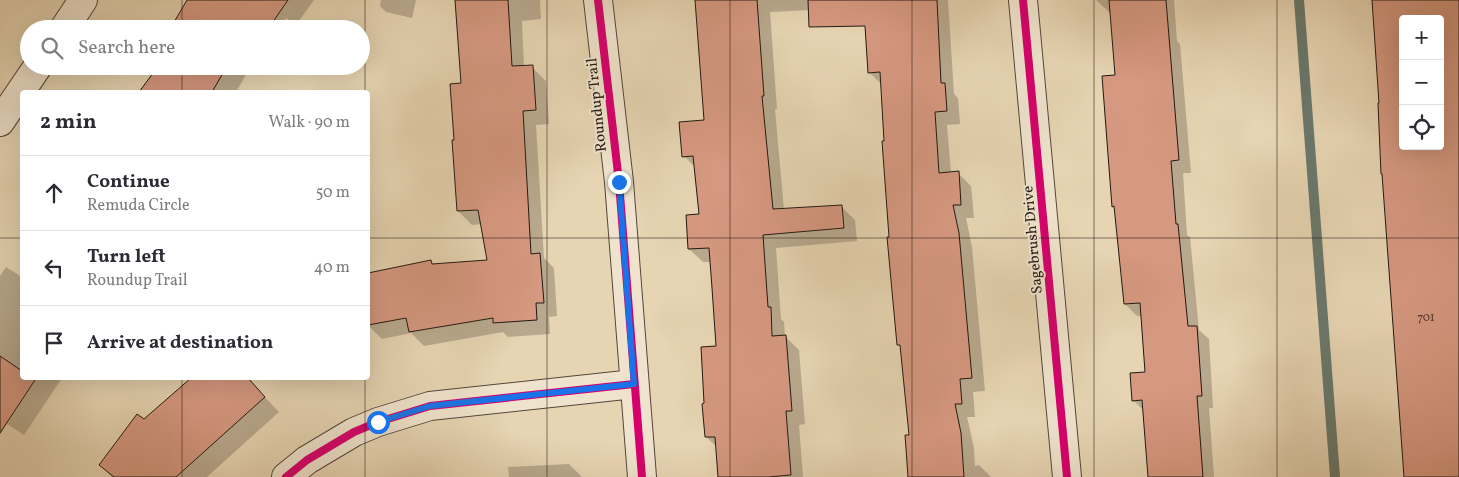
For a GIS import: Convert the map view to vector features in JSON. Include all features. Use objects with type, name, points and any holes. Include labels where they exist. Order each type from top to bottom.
[{"type":"street","points":[[70,20],[84,0]]},
{"type":"street","name":"Roundup Trail","points":[[598,0],[619,182],[642,477]]},
{"type":"street","name":"Sagebrush Drive","points":[[1023,0],[1067,477]]},
{"type":"street","points":[[22,90],[32,75]]},
{"type":"street","points":[[0,122],[20,93]]},
{"type":"street","points":[[286,477],[307,460],[354,432],[378,422],[430,406],[634,384]]},
{"type":"building","points":[[187,0],[288,0],[274,20],[175,20]]},
{"type":"building","points":[[455,0],[508,0],[512,66],[533,65],[536,110],[523,111],[531,254],[540,253],[544,303],[536,303],[537,320],[493,323],[493,318],[409,332],[406,318],[370,325],[370,273],[431,260],[432,264],[487,260],[478,210],[457,211],[450,84],[461,83]]},
{"type":"building","points":[[695,0],[757,0],[764,96],[762,96],[773,209],[842,205],[844,228],[763,235],[768,307],[771,307],[772,336],[786,335],[792,411],[786,411],[791,475],[718,477],[715,437],[705,437],[702,404],[704,403],[701,347],[716,346],[709,248],[688,249],[686,215],[699,214],[693,156],[682,157],[679,122],[704,120]]},
{"type":"building","points":[[808,0],[937,0],[941,83],[945,83],[947,111],[935,112],[939,173],[959,171],[961,205],[953,205],[959,233],[972,378],[960,379],[962,404],[955,404],[961,433],[964,477],[908,477],[905,435],[909,435],[900,345],[897,345],[887,237],[889,237],[882,141],[884,141],[880,72],[868,73],[865,26],[809,27]]},
{"type":"building","points":[[1109,0],[1166,0],[1179,160],[1171,161],[1188,326],[1197,326],[1202,396],[1197,396],[1203,477],[1148,477],[1142,400],[1132,401],[1130,373],[1145,372],[1140,303],[1124,304],[1114,206],[1112,207],[1102,76],[1115,75]]},
{"type":"building","points":[[1372,0],[1459,0],[1459,477],[1404,477],[1381,174]]},
{"type":"building","points":[[152,75],[222,75],[213,90],[140,90]]},
{"type":"building","points":[[0,356],[20,370],[20,380],[35,380],[0,433]]},
{"type":"building","points":[[189,380],[250,380],[265,397],[176,477],[114,477],[99,465],[137,414],[144,419]]},
{"type":"waterway","points":[[1299,0],[1335,477]]},
{"type":"cycle path","points":[[598,0],[619,182],[642,477]]},
{"type":"cycle path","points":[[1023,0],[1067,477]]},
{"type":"cycle path","points":[[286,477],[307,460],[354,432],[378,422],[430,406],[634,384]]},
{"type":"route","points":[[378,422],[430,406],[634,384],[619,182]]}]
